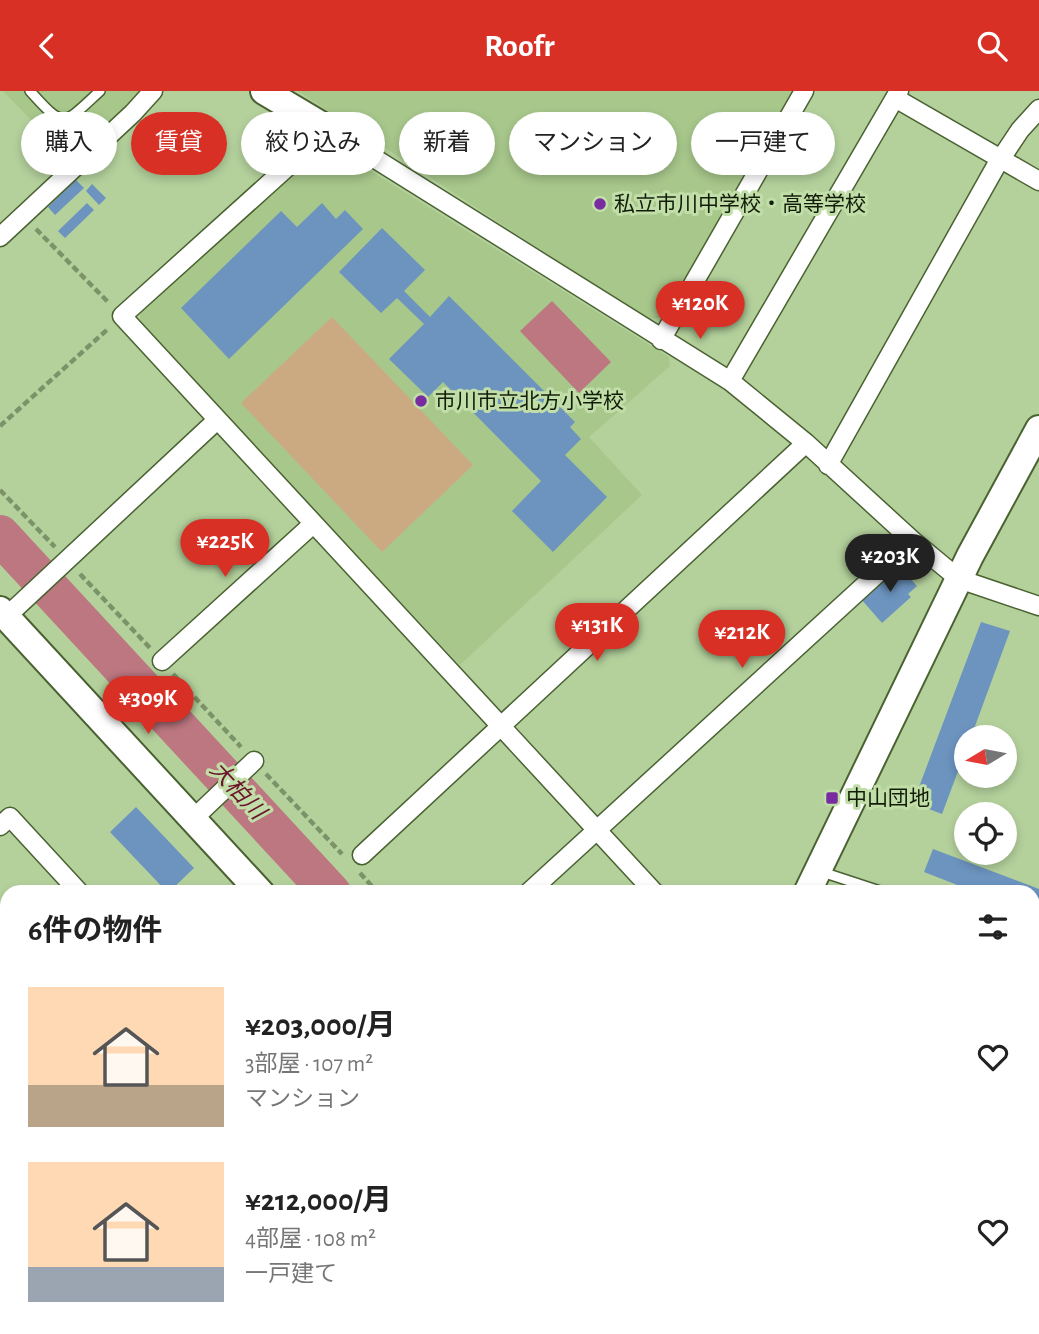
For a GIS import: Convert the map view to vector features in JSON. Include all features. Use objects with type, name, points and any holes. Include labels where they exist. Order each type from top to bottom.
[{"type":"street","points":[[0,237],[133,113],[152,91]]},
{"type":"street","points":[[264,91],[299,112]]},
{"type":"street","points":[[661,340],[804,91]]},
{"type":"street","points":[[730,381],[897,95],[1039,181]]},
{"type":"street","points":[[828,465],[1000,159],[1039,109]]},
{"type":"street","points":[[385,165],[730,381],[806,443],[958,579],[1039,606]]},
{"type":"street","points":[[278,175],[122,316],[648,885]]},
{"type":"street","points":[[217,420],[10,609],[254,885]]},
{"type":"street","points":[[812,881],[958,579],[1039,429]]},
{"type":"street","points":[[357,860],[806,443]]},
{"type":"street","points":[[162,661],[313,524]]},
{"type":"street","points":[[536,885],[913,541]]},
{"type":"street","points":[[193,819],[254,761]]},
{"type":"street","points":[[0,825],[10,817],[73,885]]},
{"type":"lane","points":[[30,91],[55,118],[63,121],[71,118],[100,91]]},
{"type":"lane","points":[[812,881],[837,885]]},
{"type":"path","points":[[0,425],[122,316],[23,215]]},
{"type":"path","points":[[0,490],[343,855]]},
{"type":"path","points":[[357,860],[373,885]]},
{"type":"shaded area","points":[[3,91],[140,91],[117,114],[23,112]]},
{"type":"shaded area","name":"私立市川中学校・高等学校","points":[[298,91],[793,91],[781,112],[691,112],[691,175],[745,175],[665,317],[648,320],[426,175],[495,175],[495,112],[399,112],[399,157],[385,148],[385,112],[330,112]]},
{"type":"shaded area","name":"市川市立北方小学校","points":[[283,175],[377,175],[669,357],[670,366],[589,437],[642,495],[460,665],[140,324],[140,311]]},
{"type":"shaded area","points":[[552,301],[611,362],[579,393],[520,331]]},
{"type":"shaded area","points":[[332,317],[473,465],[382,552],[241,403]]},
{"type":"building","points":[[76,180],[84,188],[55,215],[48,207]]},
{"type":"building","points":[[92,184],[106,198],[99,205],[86,191]]},
{"type":"building","points":[[87,203],[94,210],[65,238],[58,231]]},
{"type":"building","points":[[322,203],[336,219],[345,210],[363,229],[229,359],[181,308],[281,211],[297,227]]},
{"type":"building","points":[[382,228],[425,270],[404,291],[430,317],[449,296],[575,422],[570,427],[581,439],[565,455],[607,497],[553,552],[512,511],[541,481],[443,382],[428,397],[389,359],[424,324],[397,298],[381,313],[339,272]]},
{"type":"building","points":[[898,565],[917,586],[908,594],[911,597],[882,623],[861,599]]},
{"type":"building","points":[[981,622],[1010,631],[975,725],[954,725],[954,782],[942,814],[913,803]]},
{"type":"building","points":[[136,807],[194,868],[176,885],[160,885],[110,832]]},
{"type":"building","points":[[933,849],[954,857],[954,865],[975,865],[1028,885],[957,885],[924,872]]},
{"type":"waterway","name":"大柏川","points":[[0,535],[324,885]]},
{"type":"place","name":"私立市川中学校・高等学校","points":[[600,204]]},
{"type":"place","name":"市川市立北方小学校","points":[[421,401]]},
{"type":"place","name":"中山団地","points":[[832,798]]}]
